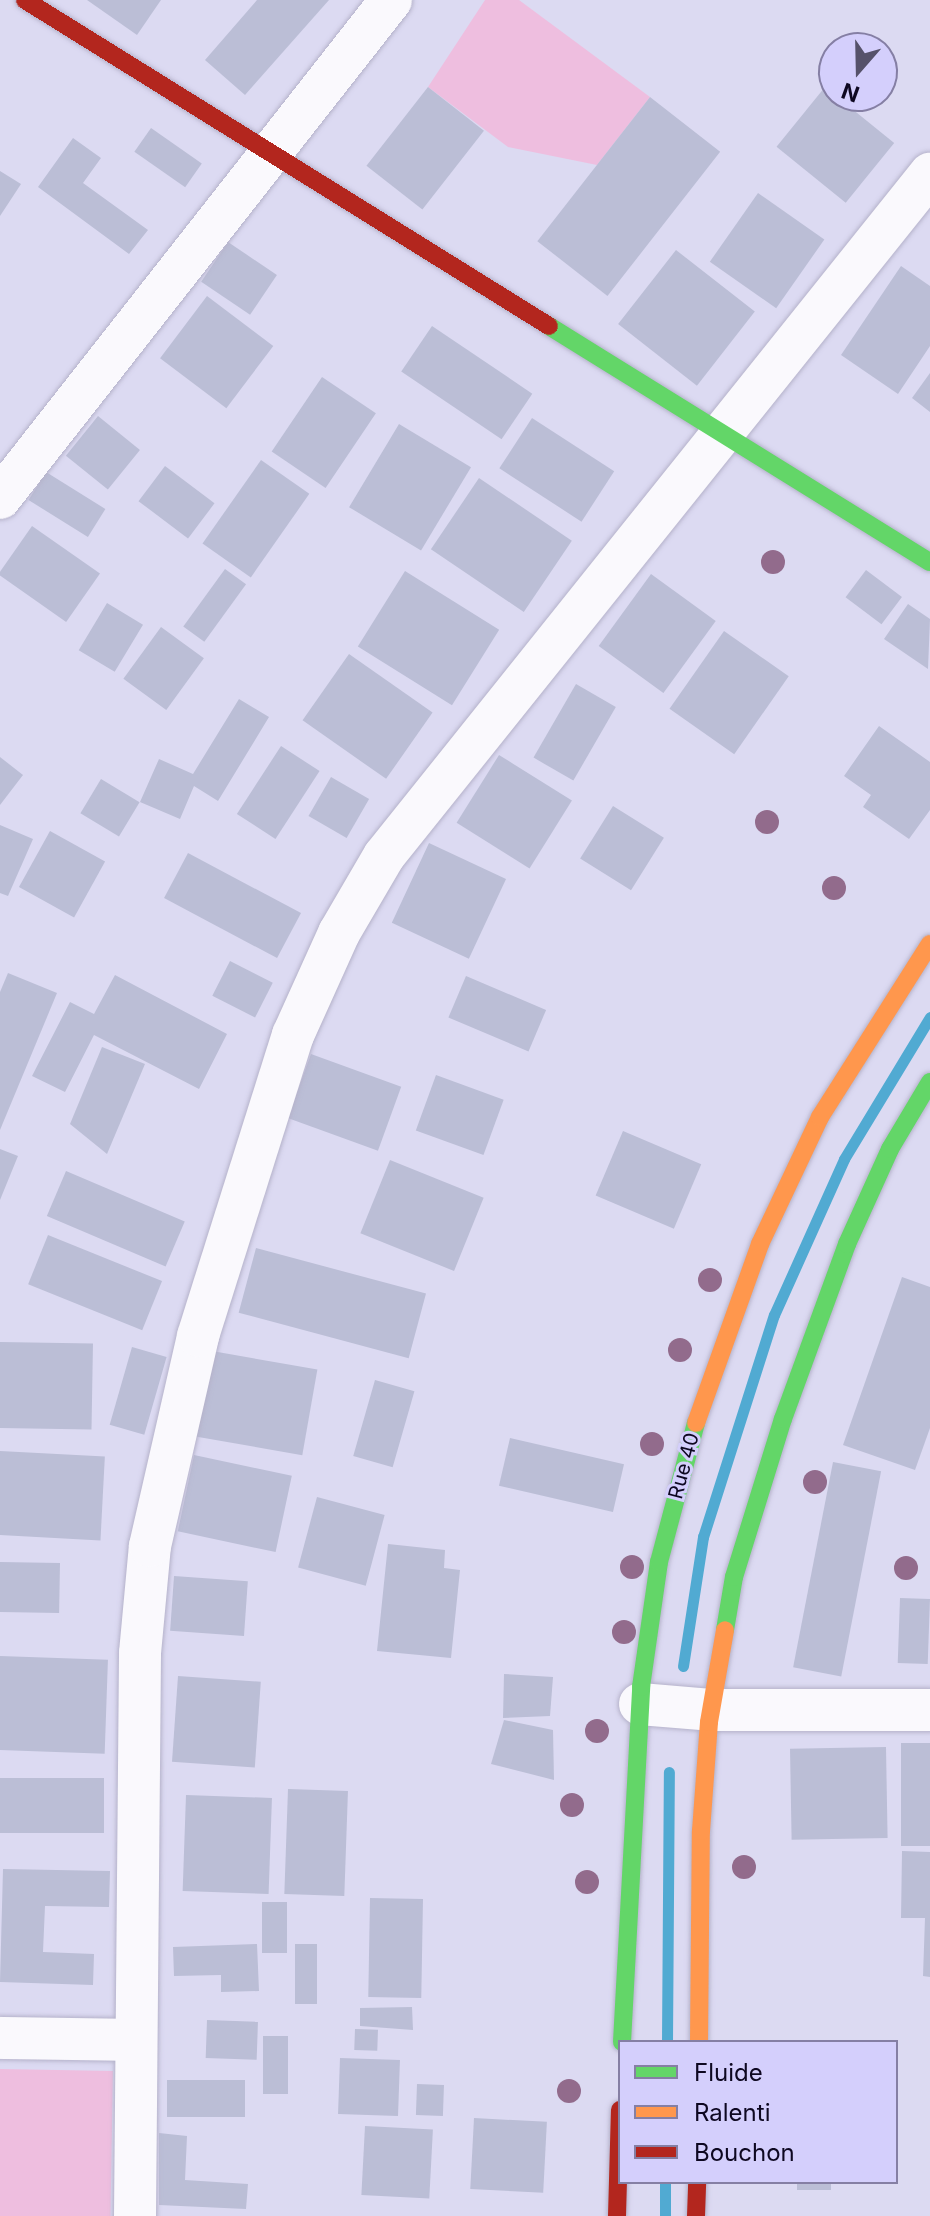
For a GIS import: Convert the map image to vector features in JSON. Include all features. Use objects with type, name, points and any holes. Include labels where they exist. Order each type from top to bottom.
[{"type":"main road","points":[[25,0],[930,562]]},
{"type":"main road","name":"Rue 40","points":[[622,2040],[640,1704],[659,1562],[689,1441],[739,1298],[820,1117],[930,944]]},
{"type":"main road","points":[[699,2040],[701,1831],[711,1710],[734,1577],[793,1390],[847,1244],[890,1149],[930,1082]]},
{"type":"main road","points":[[617,2216],[618,2181]]},
{"type":"main road","points":[[696,2216],[697,2184]]},
{"type":"street","points":[[0,498],[391,0]]},
{"type":"street","points":[[135,2216],[140,1653],[150,1546],[198,1336],[293,1035],[339,933],[384,856],[720,432],[930,174]]},
{"type":"street","points":[[640,1704],[711,1710],[930,1710]]},
{"type":"street","points":[[0,2038],[135,2040]]},
{"type":"shaded area","points":[[485,0],[519,0],[650,97],[597,165],[508,147],[428,87]]},
{"type":"shaded area","points":[[0,2069],[113,2071],[110,2216],[0,2216]]},
{"type":"building","points":[[87,0],[161,0],[137,35]]},
{"type":"building","points":[[257,0],[329,0],[245,95],[205,60]]},
{"type":"building","points":[[428,87],[484,131],[422,210],[366,166]]},
{"type":"building","points":[[818,96],[818,112],[856,112],[894,143],[846,203],[777,147]]},
{"type":"building","points":[[650,97],[720,152],[607,296],[537,241]]},
{"type":"building","points":[[151,128],[202,164],[185,187],[134,152]]},
{"type":"building","points":[[73,138],[101,158],[83,183],[148,230],[129,254],[38,187]]},
{"type":"building","points":[[0,171],[21,184],[0,216]]},
{"type":"building","points":[[758,193],[824,239],[776,308],[710,262]]},
{"type":"building","points":[[228,242],[277,275],[250,315],[201,282]]},
{"type":"building","points":[[676,250],[755,312],[697,386],[618,324]]},
{"type":"building","points":[[901,266],[930,286],[930,346],[898,394],[841,355]]},
{"type":"building","points":[[207,296],[273,346],[226,408],[160,358]]},
{"type":"building","points":[[432,326],[532,394],[502,439],[401,372]]},
{"type":"building","points":[[930,373],[930,412],[912,398]]},
{"type":"building","points":[[322,377],[376,413],[326,488],[272,452]]},
{"type":"building","points":[[98,416],[140,450],[108,490],[66,456]]},
{"type":"building","points":[[532,418],[614,471],[582,522],[499,468]]},
{"type":"building","points":[[399,424],[471,467],[421,550],[349,507]]},
{"type":"building","points":[[261,460],[309,494],[251,577],[202,544]]},
{"type":"building","points":[[165,466],[215,503],[188,538],[139,501]]},
{"type":"building","points":[[46,472],[105,509],[88,537],[29,500]]},
{"type":"building","points":[[479,478],[572,541],[524,612],[431,549]]},
{"type":"building","points":[[32,526],[100,574],[66,622],[0,576]]},
{"type":"building","points":[[225,569],[246,584],[204,642],[183,626]]},
{"type":"building","points":[[866,570],[902,597],[881,624],[846,597]]},
{"type":"building","points":[[405,571],[499,630],[452,705],[358,646]]},
{"type":"building","points":[[651,574],[716,621],[663,693],[599,646]]},
{"type":"building","points":[[107,603],[143,625],[115,672],[79,650]]},
{"type":"building","points":[[908,604],[930,619],[928,669],[884,639]]},
{"type":"building","points":[[161,627],[204,658],[166,710],[123,679]]},
{"type":"building","points":[[724,631],[789,676],[734,754],[670,709]]},
{"type":"building","points":[[349,654],[433,713],[386,779],[303,720]]},
{"type":"building","points":[[576,684],[616,707],[573,781],[534,758]]},
{"type":"building","points":[[239,699],[269,717],[218,801],[194,786],[180,819],[140,802],[159,759],[193,774]]},
{"type":"building","points":[[879,726],[930,762],[930,810],[909,839],[863,807],[871,795],[844,776]]},
{"type":"building","points":[[281,746],[320,771],[275,839],[237,814]]},
{"type":"building","points":[[499,755],[572,801],[530,868],[457,823]]},
{"type":"building","points":[[0,757],[23,775],[0,805]]},
{"type":"building","points":[[331,777],[369,799],[347,838],[308,816]]},
{"type":"building","points":[[101,779],[140,802],[119,836],[80,813]]},
{"type":"building","points":[[613,806],[664,838],[631,890],[580,859]]},
{"type":"building","points":[[0,825],[33,839],[8,896],[0,893]]},
{"type":"building","points":[[50,831],[105,862],[74,918],[19,887]]},
{"type":"building","points":[[429,843],[506,879],[469,959],[392,923]]},
{"type":"building","points":[[188,853],[301,913],[277,958],[164,898]]},
{"type":"building","points":[[230,961],[273,983],[255,1018],[212,996]]},
{"type":"building","points":[[8,973],[57,993],[0,1130],[0,992]]},
{"type":"building","points":[[115,975],[227,1034],[199,1089],[94,1035],[65,1092],[32,1076],[70,1002],[94,1014]]},
{"type":"building","points":[[466,976],[546,1010],[529,1051],[448,1017]]},
{"type":"building","points":[[102,1047],[145,1064],[107,1154],[70,1124]]},
{"type":"building","points":[[311,1054],[401,1087],[378,1151],[288,1118]]},
{"type":"building","points":[[436,1075],[504,1100],[483,1155],[416,1130]]},
{"type":"building","points":[[623,1131],[701,1164],[674,1229],[596,1195]]},
{"type":"building","points":[[0,1149],[18,1156],[0,1200]]},
{"type":"building","points":[[390,1160],[484,1198],[454,1271],[360,1233]]},
{"type":"building","points":[[66,1171],[185,1221],[166,1267],[47,1216]]},
{"type":"building","points":[[48,1235],[162,1281],[142,1330],[28,1284]]},
{"type":"building","points":[[256,1248],[426,1294],[409,1358],[239,1313]]},
{"type":"building","points":[[902,1277],[930,1287],[930,1428],[915,1470],[843,1445]]},
{"type":"building","points":[[0,1342],[93,1344],[91,1430],[0,1428]]},
{"type":"building","points":[[132,1347],[167,1357],[144,1435],[110,1425]]},
{"type":"building","points":[[212,1351],[317,1370],[302,1455],[197,1437]]},
{"type":"building","points":[[375,1380],[414,1391],[393,1467],[353,1456]]},
{"type":"building","points":[[510,1438],[624,1464],[613,1512],[499,1486]]},
{"type":"building","points":[[0,1451],[105,1456],[100,1540],[0,1535]]},
{"type":"building","points":[[194,1455],[292,1476],[276,1552],[178,1531]]},
{"type":"building","points":[[833,1462],[881,1471],[841,1677],[793,1667]]},
{"type":"building","points":[[317,1497],[385,1515],[366,1586],[298,1568]]},
{"type":"building","points":[[388,1544],[445,1550],[444,1568],[460,1570],[451,1658],[377,1651]]},
{"type":"building","points":[[0,1562],[60,1563],[59,1613],[0,1612]]},
{"type":"building","points":[[174,1576],[248,1581],[244,1636],[170,1631]]},
{"type":"building","points":[[900,1598],[930,1599],[928,1664],[898,1663]]},
{"type":"building","points":[[0,1656],[108,1660],[105,1754],[0,1750]]},
{"type":"building","points":[[504,1674],[553,1677],[550,1716],[503,1718]]},
{"type":"building","points":[[178,1676],[261,1682],[255,1768],[172,1762]]},
{"type":"building","points":[[504,1720],[553,1730],[554,1780],[491,1764]]},
{"type":"building","points":[[901,1743],[930,1743],[930,1846],[901,1846]]},
{"type":"building","points":[[886,1747],[888,1838],[792,1840],[790,1749]]},
{"type":"building","points":[[0,1778],[104,1778],[104,1833],[0,1833]]},
{"type":"building","points":[[288,1789],[348,1791],[344,1896],[284,1894]]},
{"type":"building","points":[[186,1795],[272,1798],[269,1894],[183,1891]]},
{"type":"building","points":[[902,1851],[930,1852],[930,1977],[923,1976],[925,1918],[901,1918]]},
{"type":"building","points":[[3,1869],[110,1871],[109,1907],[45,1906],[43,1952],[94,1954],[93,1985],[0,1982]]},
{"type":"building","points":[[370,1898],[423,1899],[421,1998],[368,1997]]},
{"type":"building","points":[[262,1902],[287,1902],[287,1953],[262,1953]]},
{"type":"building","points":[[257,1944],[259,1991],[221,1992],[221,1975],[174,1976],[173,1947]]},
{"type":"building","points":[[295,1944],[317,1944],[317,2004],[295,2004]]},
{"type":"building","points":[[412,2007],[413,2030],[360,2026],[360,2008]]},
{"type":"building","points":[[207,2020],[258,2022],[257,2060],[206,2058]]},
{"type":"building","points":[[355,2029],[378,2030],[377,2051],[354,2050]]},
{"type":"building","points":[[263,2036],[288,2036],[288,2094],[263,2094]]},
{"type":"building","points":[[340,2058],[400,2060],[398,2116],[338,2114]]},
{"type":"building","points":[[167,2080],[245,2080],[245,2117],[167,2117]]},
{"type":"building","points":[[417,2084],[444,2085],[443,2116],[416,2115]]},
{"type":"building","points":[[474,2118],[547,2122],[543,2193],[470,2189]]},
{"type":"building","points":[[365,2126],[433,2130],[429,2198],[361,2195]]},
{"type":"building","points":[[159,2133],[187,2136],[185,2180],[248,2184],[246,2209],[159,2205]]},
{"type":"building","points":[[797,2184],[831,2184],[831,2190],[797,2190]]},
{"type":"waterway","points":[[683,1666],[703,1537],[774,1315],[844,1159],[930,1017]]},
{"type":"waterway","points":[[667,2040],[669,1772]]},
{"type":"waterway","points":[[665,2184],[665,2216]]},
{"type":"traffic: fast","points":[[549,326],[930,562]]},
{"type":"traffic: fast","points":[[725,1630],[734,1577],[783,1419],[847,1244],[890,1149],[930,1082]]},
{"type":"traffic: fast","points":[[622,2040],[641,1687],[659,1562],[696,1423]]},
{"type":"traffic: slow","points":[[696,1423],[760,1244],[820,1117],[930,944]]},
{"type":"traffic: slow","points":[[699,2040],[701,1831],[709,1722],[725,1630]]},
{"type":"traffic: jam","points":[[25,0],[549,326]]},
{"type":"traffic: jam","points":[[617,2216],[618,2181]]},
{"type":"traffic: jam","points":[[696,2216],[697,2184]]}]
